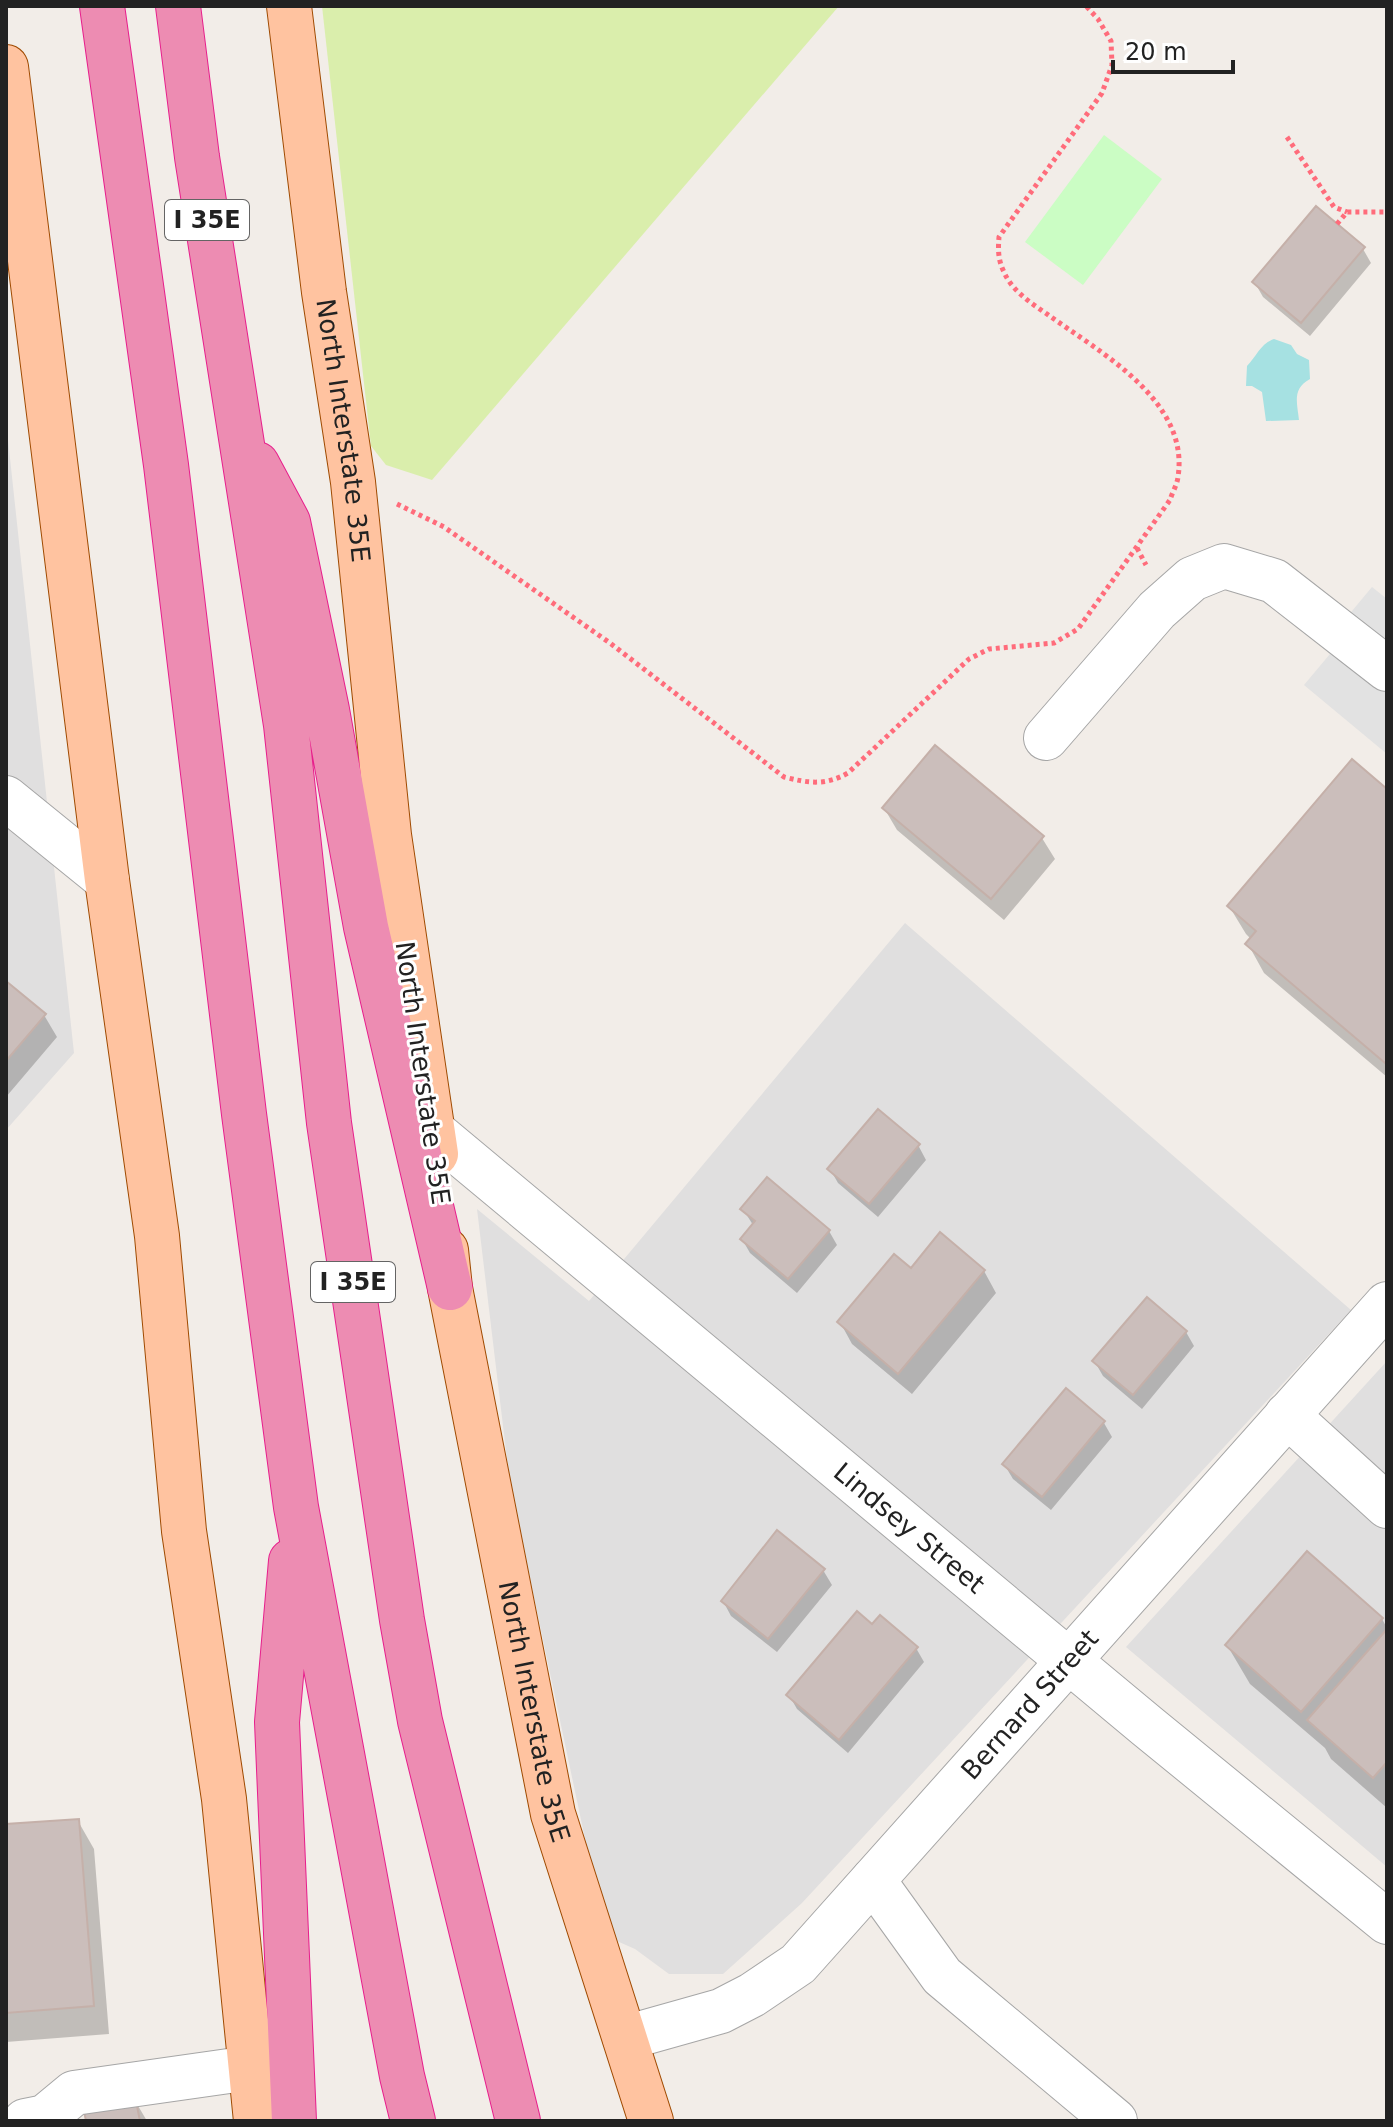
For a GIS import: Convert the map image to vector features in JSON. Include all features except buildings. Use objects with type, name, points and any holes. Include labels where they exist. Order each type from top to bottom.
[{"type":"highway","name":"I 35E","points":[[102,6],[166,465],[244,1114],[296,1507],[399,2061],[413,2121]]},
{"type":"highway","name":"I 35E","points":[[178,6],[197,157],[286,725],[329,1123],[402,1620],[420,1721],[518,2121]]},
{"type":"highway","points":[[241,434],[288,522],[327,710],[366,927],[450,1288]]},
{"type":"highway","points":[[294,2121],[277,1722],[296,1507]]},
{"type":"main road","name":"North Interstate 35E","points":[[289,6],[324,292],[353,482],[389,835],[433,1131],[450,1288],[553,1814],[651,2121]]},
{"type":"main road","points":[[6,67],[107,880],[157,1236],[184,1531],[224,1799],[256,2121]]},
{"type":"street","points":[[1046,738],[1157,610],[1192,579],[1224,566],[1274,581],[1387,669]]},
{"type":"street","points":[[6,798],[107,880]]},
{"type":"street","name":"Lindsey Street","points":[[433,1131],[1387,1922]]},
{"type":"street","name":"Bernard Street","points":[[625,2038],[721,2011],[752,1995],[798,1964],[1387,1304]]},
{"type":"street","points":[[1287,1415],[1387,1506]]},
{"type":"street","points":[[873,1880],[942,1976],[1115,2121]]},
{"type":"street","points":[[25,2121],[45,2117],[74,2093],[250,2068]]},
{"type":"path","points":[[353,482],[444,527],[610,643],[784,777],[812,783],[832,782],[848,773],[969,659],[989,649],[1054,643],[1078,629],[1170,500],[1178,477],[1177,447],[1169,423],[1151,394],[1122,368],[1019,294],[1004,275],[998,254],[999,237],[1102,93],[1112,65],[1111,41],[1086,6]]},
{"type":"path","points":[[1287,137],[1334,207],[1347,212],[1387,212]]},
{"type":"path","points":[[1337,224],[1347,212]]},
{"type":"shaded area","points":[[6,421],[74,1053],[6,1130]]},
{"type":"shaded area","points":[[1372,587],[1387,599],[1387,754],[1304,685],[1330,654],[1322,647]]},
{"type":"shaded area","points":[[905,923],[1351,1310],[802,1903],[723,1974],[669,1974],[635,1949],[610,1938],[591,1867],[510,1484],[477,1209],[589,1301]]},
{"type":"shaded area","points":[[1387,1361],[1387,1867],[1126,1647]]},
{"type":"green space","points":[[322,6],[839,6],[432,480],[386,465],[371,446]]},
{"type":"green space","points":[[1104,135],[1162,179],[1083,285],[1025,242]]},
{"type":"water","points":[[1274,339],[1291,345],[1297,354],[1309,360],[1310,379],[1300,387],[1297,396],[1299,420],[1266,421],[1262,392],[1246,386],[1247,366],[1262,347]]}]
